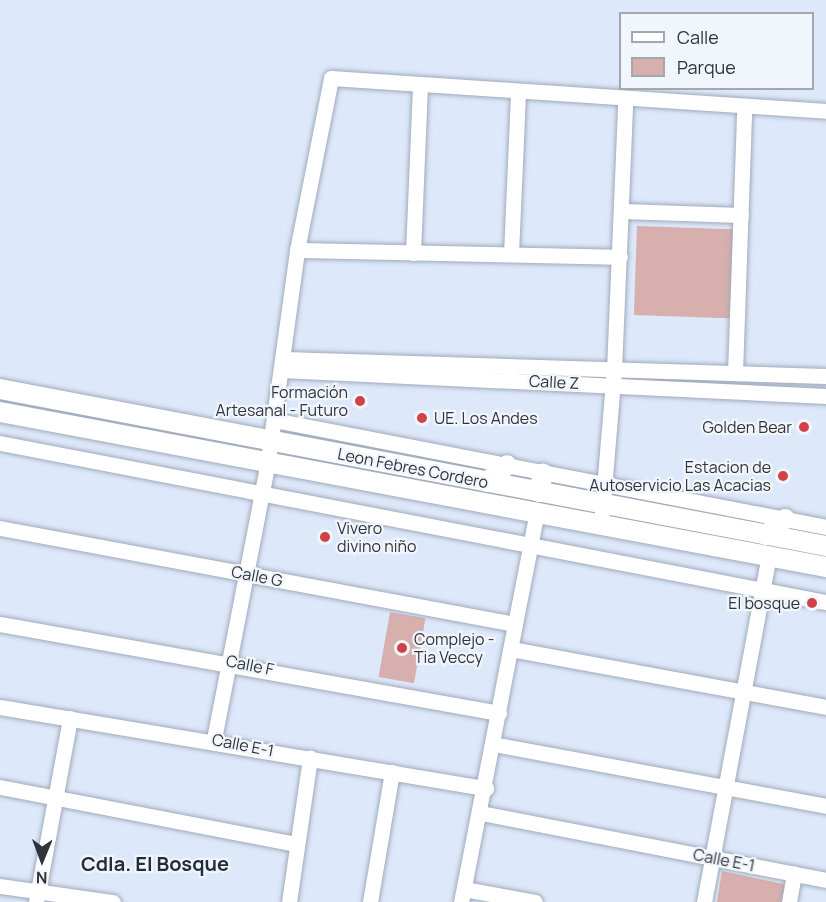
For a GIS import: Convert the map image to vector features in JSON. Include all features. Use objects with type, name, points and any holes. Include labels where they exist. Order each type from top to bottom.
[{"type":"street","points":[[214,739],[259,494],[268,460],[283,365],[297,250],[332,78],[626,102],[826,111]]},
{"type":"street","points":[[413,253],[420,85]]},
{"type":"street","points":[[511,254],[518,94]]},
{"type":"street","points":[[603,504],[620,256],[626,102]]},
{"type":"street","points":[[735,373],[744,109]]},
{"type":"street","points":[[622,212],[741,215]]},
{"type":"street","points":[[297,250],[620,256]]},
{"type":"street","name":"Calle Z","points":[[283,365],[613,377],[826,396]]},
{"type":"street","name":"Calle Z","points":[[613,377],[735,373],[826,376]]},
{"type":"street","name":"Leon Febres Cordero","points":[[0,389],[487,482],[538,502]]},
{"type":"street","name":"Leon Febres Cordero","points":[[0,412],[268,460],[538,502],[603,504],[826,546]]},
{"type":"street","points":[[274,420],[543,472],[603,504],[785,519],[826,527]]},
{"type":"street","points":[[0,443],[528,549],[826,602]]},
{"type":"street","points":[[487,482],[507,465]]},
{"type":"street","points":[[535,902],[463,895],[486,788],[543,472]]},
{"type":"street","name":"Leon Febres Cordero","points":[[603,504],[769,556],[826,567]]},
{"type":"street","points":[[766,535],[785,519]]},
{"type":"street","name":"Calle G","points":[[0,528],[515,624]]},
{"type":"street","points":[[704,902],[723,783],[744,690],[769,556]]},
{"type":"street","name":"Calle F","points":[[0,624],[228,661],[499,713]]},
{"type":"street","points":[[510,649],[826,706]]},
{"type":"street","name":"Calle E-1","points":[[0,707],[214,739],[486,788]]},
{"type":"street","points":[[37,897],[57,799],[70,718]]},
{"type":"street","points":[[493,744],[723,783],[826,806]]},
{"type":"street","points":[[289,902],[310,758]]},
{"type":"street","points":[[370,902],[392,772]]},
{"type":"street","points":[[0,788],[297,844]]},
{"type":"street","name":"Calle E-1","points":[[481,813],[826,880]]},
{"type":"street","points":[[789,902],[794,873]]},
{"type":"street","points":[[0,886],[37,897],[113,902]]},
{"type":"green space","points":[[637,226],[738,230],[735,318],[634,315]]},
{"type":"green space","name":"Complejo - Tia Veccy","points":[[390,612],[425,618],[414,683],[379,677]]},
{"type":"green space","points":[[722,871],[788,885],[785,902],[717,902]]},
{"type":"place","name":"Formación Artesanal - Futuro","points":[[360,401]]},
{"type":"place","name":"UE. Los Andes","points":[[422,418]]},
{"type":"place","name":"Golden Bear","points":[[804,427]]},
{"type":"place","name":"Estacion de Autoservicio Las Acacias","points":[[783,476]]},
{"type":"place","name":"Vivero divino niño","points":[[325,537]]},
{"type":"place","name":"El bosque","points":[[812,603]]},
{"type":"place","name":"Complejo - Tia Veccy","points":[[402,648]]},
{"type":"district","name":"Cdla. El Bosque","points":[[155,863]]}]
